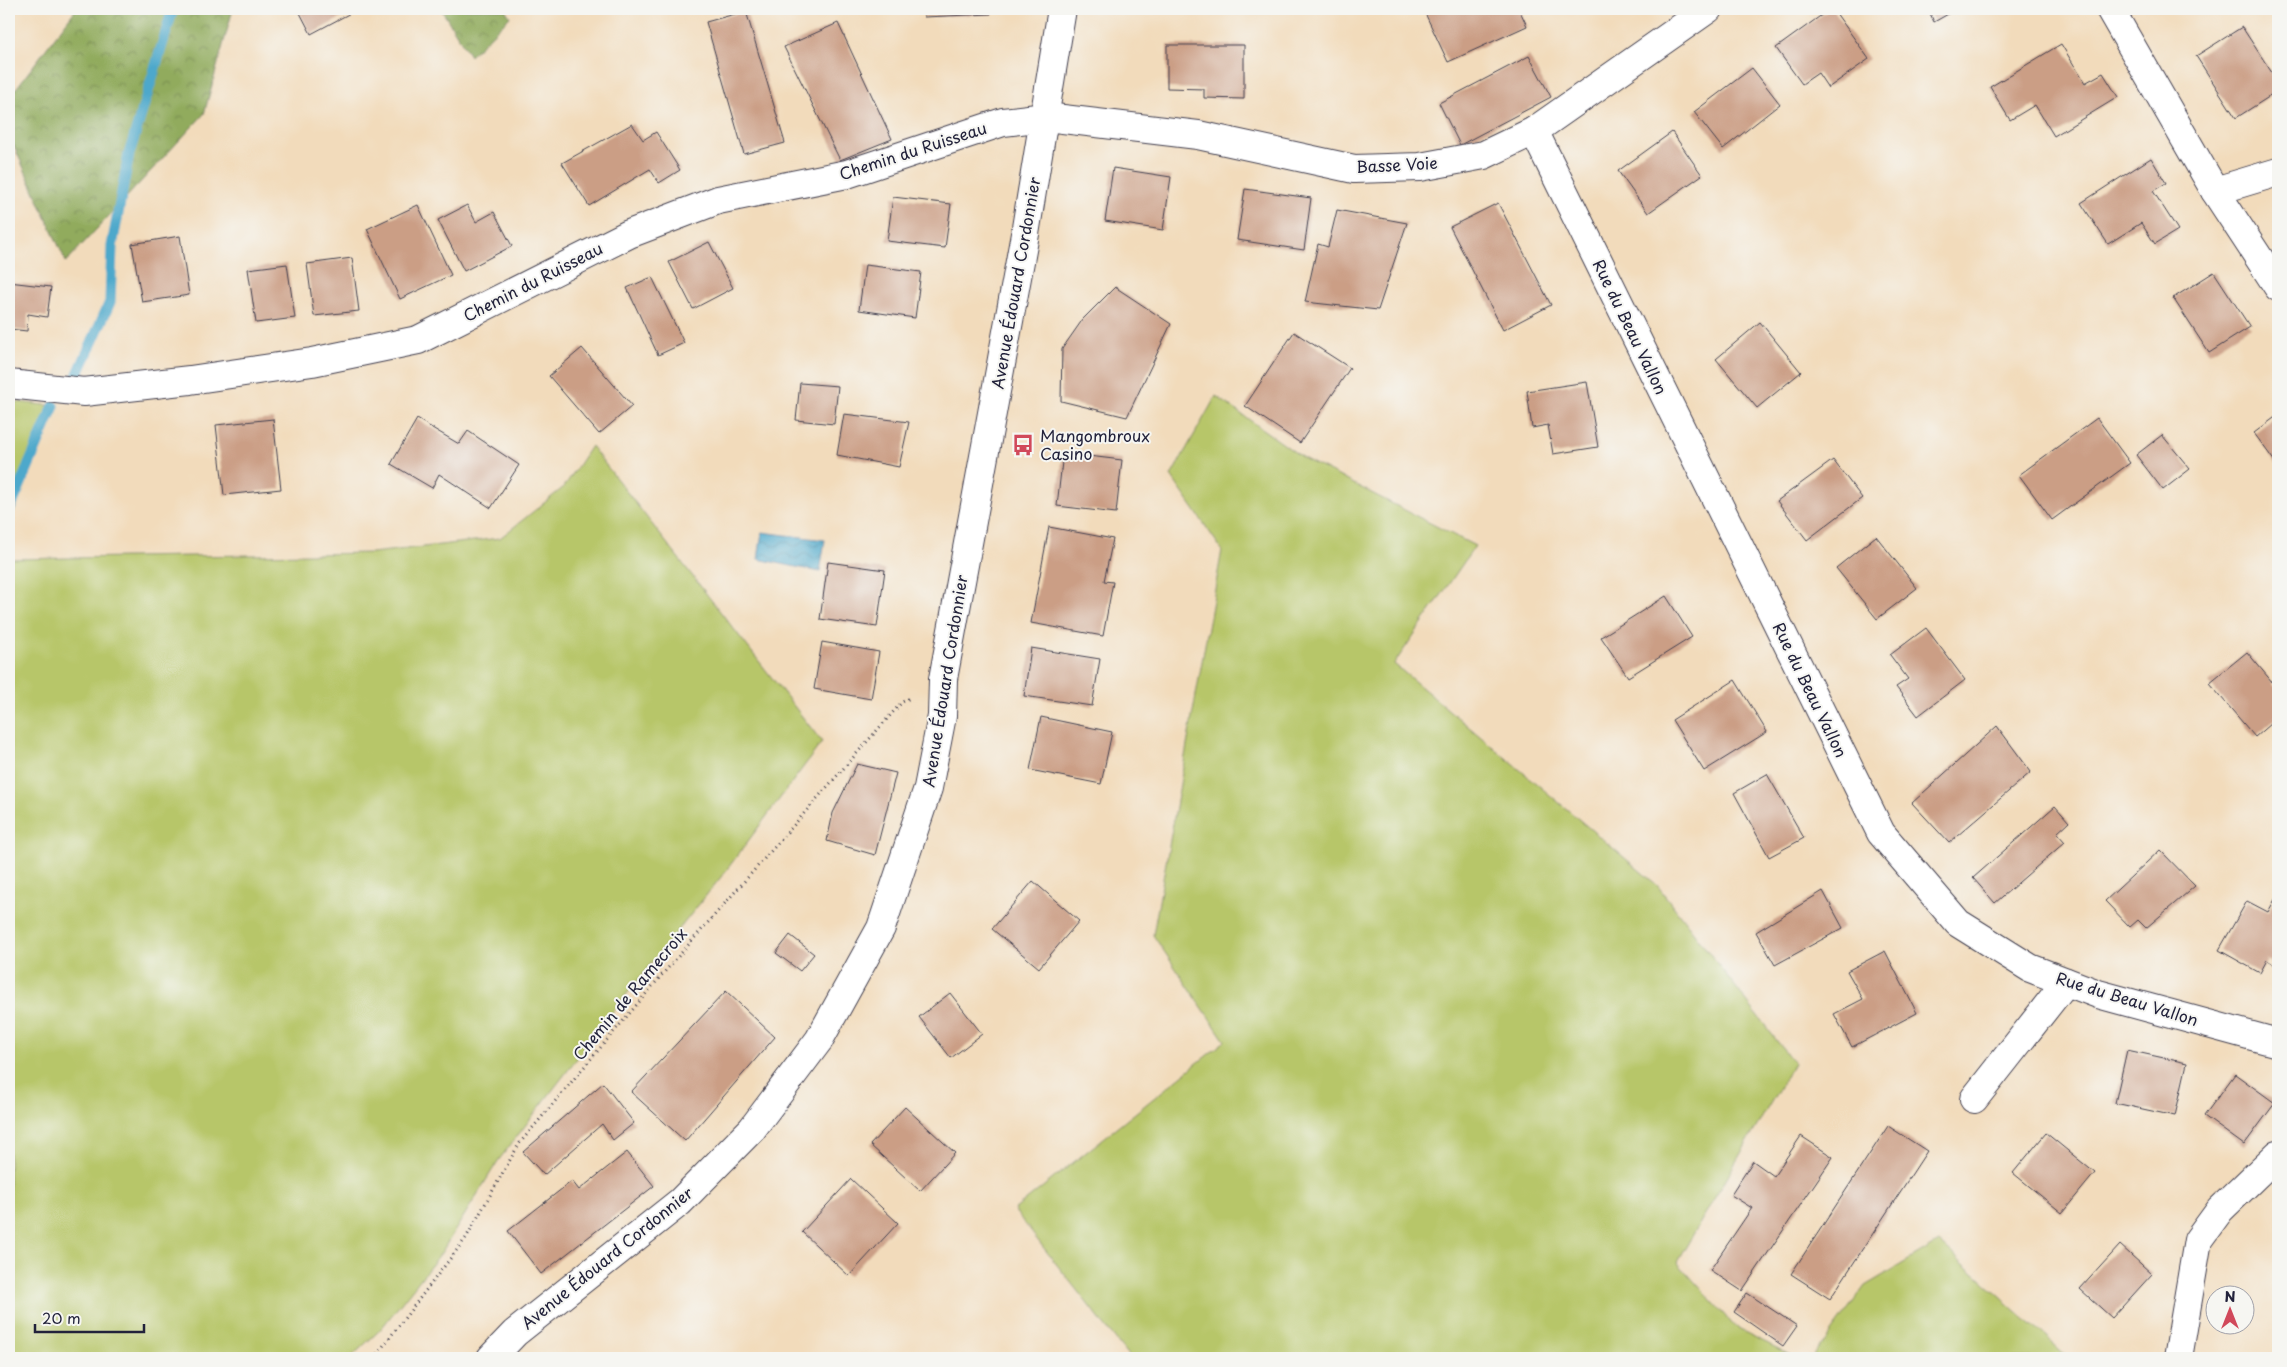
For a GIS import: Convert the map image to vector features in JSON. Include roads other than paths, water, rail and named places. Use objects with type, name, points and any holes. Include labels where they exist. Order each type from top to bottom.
[{"type":"street","name":"Avenue Édouard Cordonnier","points":[[491,1358],[515,1333],[680,1202],[752,1129],[819,1040],[884,919],[928,788],[942,716],[943,679],[1046,117],[1062,9]]},
{"type":"street","name":"Basse Voie","points":[[1046,117],[1198,136],[1354,169],[1420,168],[1484,155],[1534,131],[1708,9]]},
{"type":"street","points":[[2110,9],[2215,191],[2278,287]]},
{"type":"street","name":"Chemin du Ruisseau","points":[[9,384],[84,392],[103,390],[190,380],[312,362],[418,340],[629,234],[718,200],[847,174],[1002,122],[1046,117]]},
{"type":"street","name":"Rue du Beau Vallon","points":[[1534,131],[1881,833],[1958,923],[2030,968],[2098,994],[2278,1043]]},
{"type":"street","points":[[2215,191],[2278,172]]},
{"type":"street","points":[[1974,1099],[2066,982]]},
{"type":"street","points":[[2178,1358],[2198,1240],[2220,1210],[2278,1154]]},
{"type":"water","points":[[762,532],[825,540],[820,572],[758,559]]},
{"type":"waterway","points":[[77,376],[110,302],[112,246],[129,154],[173,9]]},
{"type":"waterway","points":[[9,511],[54,406]]},
{"type":"place","name":"Mangombroux Casino","points":[[1023,445]]}]
